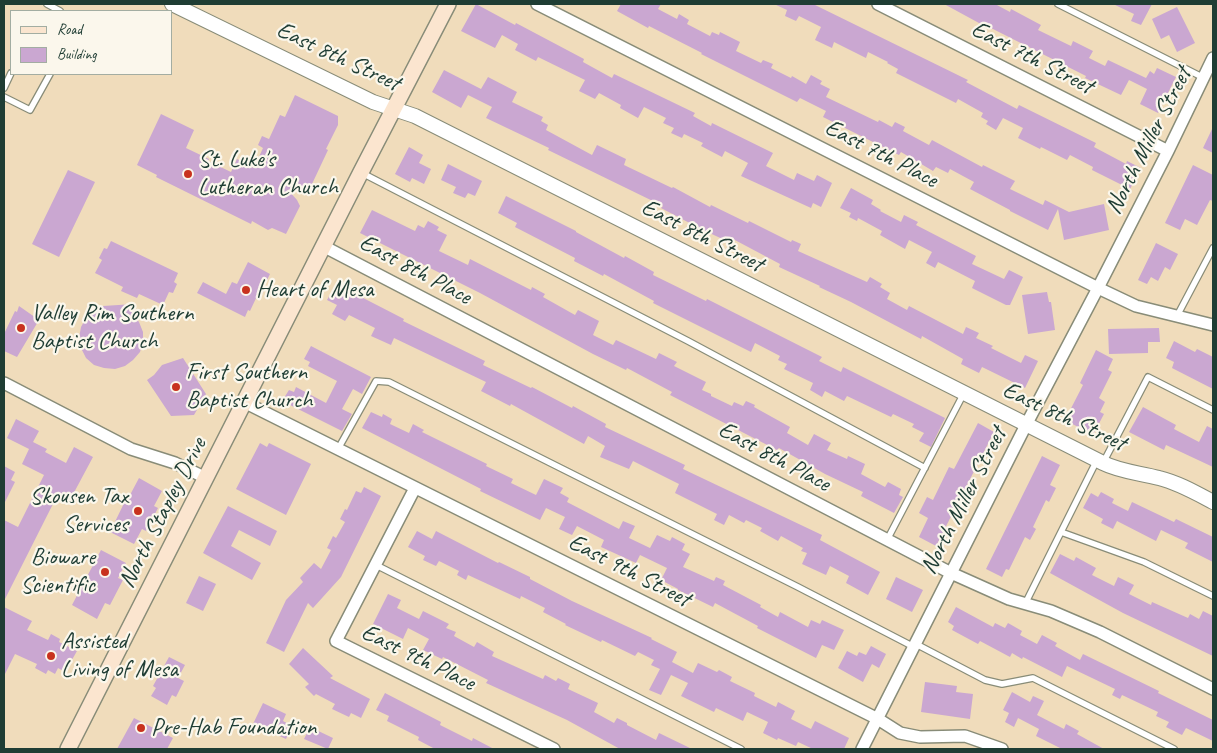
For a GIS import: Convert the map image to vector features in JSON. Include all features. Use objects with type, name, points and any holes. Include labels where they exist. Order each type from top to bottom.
[{"type":"main road","name":"North Stapley Drive","points":[[68,749],[448,4]]},
{"type":"street","name":"East 8th Street","points":[[172,4],[373,102],[415,116],[1100,462],[1132,473],[1159,478],[1180,485],[1213,502]]},
{"type":"street","name":"East 7th Place","points":[[537,4],[1098,288],[1136,306],[1213,325]]},
{"type":"street","name":"East 7th Street","points":[[878,4],[1168,151]]},
{"type":"street","name":"North Miller Street","points":[[862,749],[1026,425],[1168,151],[1213,58]]},
{"type":"street","name":"East 8th Place","points":[[324,246],[951,573],[1009,600],[1050,611],[1100,632],[1213,689]]},
{"type":"street","points":[[4,383],[131,449],[175,463],[206,478]]},
{"type":"street","name":"East 9th Street","points":[[244,402],[878,719],[900,733],[920,737],[965,736],[1002,749]]},
{"type":"street","name":"East 9th Place","points":[[415,488],[336,641],[554,749]]},
{"type":"lane","points":[[47,4],[58,10]]},
{"type":"lane","points":[[1058,4],[1204,78]]},
{"type":"lane","points":[[4,88],[10,75]]},
{"type":"lane","points":[[4,97],[30,110],[49,75]]},
{"type":"lane","points":[[361,172],[688,341],[925,468]]},
{"type":"lane","points":[[1177,316],[1213,248]]},
{"type":"lane","points":[[1025,604],[1061,532],[1148,377],[1213,410]]},
{"type":"lane","points":[[338,449],[376,381],[389,382],[985,680],[1002,684],[1033,678],[1174,749]]},
{"type":"lane","points":[[887,540],[964,393]]},
{"type":"lane","points":[[1061,532],[1144,562],[1213,596]]},
{"type":"lane","points":[[376,565],[741,749]]},
{"type":"building","points":[[476,4],[584,59],[583,62],[612,78],[614,74],[695,113],[693,116],[711,126],[712,123],[773,153],[766,166],[794,180],[797,173],[814,181],[817,175],[832,183],[821,207],[813,203],[811,208],[741,176],[748,163],[725,151],[722,157],[701,146],[703,143],[684,134],[682,138],[671,133],[674,128],[663,123],[666,118],[644,107],[638,118],[620,108],[621,105],[599,93],[595,99],[579,91],[585,80],[538,57],[536,61],[515,50],[518,44],[502,35],[495,48],[461,31]]},
{"type":"building","points":[[621,4],[661,4],[658,9],[677,19],[679,14],[689,20],[687,24],[710,36],[712,32],[719,35],[720,32],[740,42],[736,51],[761,63],[763,60],[773,64],[771,68],[791,78],[792,76],[806,84],[811,75],[822,81],[820,84],[830,89],[826,97],[878,122],[879,120],[892,127],[895,122],[905,127],[903,131],[929,145],[932,140],[982,167],[983,165],[1015,181],[1010,189],[1043,205],[1045,200],[1069,212],[1104,204],[1109,230],[1064,240],[1058,209],[1048,230],[970,189],[974,182],[950,169],[948,173],[936,167],[933,171],[901,152],[899,155],[823,117],[826,111],[800,98],[797,102],[649,26],[648,28],[617,11]]},
{"type":"building","points":[[774,4],[813,4],[968,80],[966,82],[1017,109],[1019,105],[1096,143],[1094,147],[1126,164],[1127,161],[1141,168],[1130,189],[1092,170],[1093,167],[1070,155],[1067,160],[1018,138],[1023,128],[1003,118],[996,130],[986,124],[988,121],[981,117],[983,113],[958,99],[956,103],[896,73],[898,69],[868,52],[866,58],[834,42],[832,48],[815,40],[821,27],[799,16],[796,21],[785,16],[787,10]]},
{"type":"building","points":[[944,4],[995,4],[1010,12],[1011,9],[1041,25],[1038,30],[1071,46],[1073,41],[1093,51],[1089,58],[1105,66],[1108,60],[1146,78],[1150,71],[1154,74],[1157,68],[1176,77],[1158,113],[1140,104],[1147,89],[1129,80],[1121,95]]},
{"type":"building","points":[[1113,4],[1152,4],[1141,25],[1131,21],[1134,14]]},
{"type":"building","points":[[1177,7],[1195,43],[1177,52],[1169,35],[1161,39],[1152,19]]},
{"type":"building","points":[[444,70],[481,89],[488,77],[517,92],[512,102],[543,117],[541,121],[548,125],[546,130],[592,155],[597,145],[626,159],[624,165],[673,187],[710,207],[711,205],[791,242],[792,240],[801,244],[798,251],[867,282],[870,277],[882,284],[880,287],[890,293],[887,299],[907,310],[909,306],[963,334],[966,327],[979,333],[976,338],[1021,363],[1025,355],[1038,361],[1025,388],[982,367],[979,373],[961,364],[963,359],[922,336],[921,339],[820,286],[779,267],[780,264],[733,239],[731,243],[701,229],[661,208],[663,206],[486,118],[492,107],[468,95],[461,108],[432,92]]},
{"type":"building","name":"St. Luke's Lutheran Church","points":[[295,95],[338,116],[338,125],[312,184],[288,190],[300,206],[286,234],[272,228],[268,230],[252,221],[251,224],[156,177],[157,175],[137,165],[161,114],[194,130],[186,148],[209,159],[208,161],[231,172],[237,159],[254,168],[263,148],[258,145],[262,136],[269,139],[280,115],[285,117]]},
{"type":"building","points":[[1213,127],[1213,153],[1203,148]]},
{"type":"building","points":[[409,147],[423,155],[419,163],[431,169],[424,184],[412,178],[410,182],[395,174]]},
{"type":"building","points":[[448,164],[482,181],[475,196],[468,193],[465,198],[453,193],[456,187],[441,180]]},
{"type":"building","points":[[1193,165],[1213,175],[1213,201],[1210,200],[1197,225],[1185,219],[1180,230],[1165,223]]},
{"type":"building","points":[[68,170],[95,182],[59,257],[32,244]]},
{"type":"building","points":[[851,188],[873,200],[871,204],[880,211],[901,222],[904,215],[918,222],[916,225],[976,256],[972,264],[1004,279],[1009,270],[1023,277],[1010,305],[1006,305],[972,288],[975,281],[938,262],[935,268],[926,263],[932,252],[909,240],[905,249],[880,235],[882,231],[858,218],[857,221],[849,217],[851,213],[840,208]]},
{"type":"building","points":[[506,196],[576,231],[624,258],[625,256],[654,272],[653,275],[706,301],[707,299],[822,357],[819,361],[841,372],[843,367],[945,418],[931,447],[919,441],[924,433],[912,427],[914,424],[893,414],[891,417],[847,396],[844,401],[825,391],[822,397],[810,390],[813,383],[784,369],[787,364],[778,360],[780,356],[755,343],[751,352],[653,303],[654,301],[604,274],[603,276],[574,261],[575,258],[515,227],[517,223],[498,213]]},
{"type":"building","points":[[372,210],[415,231],[418,225],[424,228],[428,221],[439,227],[437,230],[447,235],[439,251],[468,265],[470,259],[531,290],[532,287],[545,294],[543,297],[575,315],[578,310],[599,321],[593,335],[613,345],[616,340],[656,359],[659,353],[677,362],[674,366],[706,382],[702,390],[711,394],[711,396],[732,406],[734,402],[743,406],[746,401],[755,405],[754,407],[790,427],[787,433],[808,445],[814,434],[831,443],[827,450],[847,459],[848,456],[865,464],[861,474],[885,487],[888,482],[901,489],[899,495],[903,497],[894,513],[861,496],[863,492],[825,474],[779,448],[777,450],[670,395],[672,392],[627,368],[626,370],[593,354],[480,293],[360,233]]},
{"type":"building","points":[[111,241],[178,273],[174,282],[177,284],[173,293],[169,292],[163,305],[139,294],[137,298],[121,291],[123,287],[95,273],[102,260],[99,258],[104,248],[107,249]]},
{"type":"building","points":[[1156,243],[1178,254],[1170,270],[1165,267],[1158,281],[1151,277],[1147,284],[1138,280]]},
{"type":"building","name":"Heart of Mesa","points":[[248,262],[270,274],[261,296],[258,294],[245,317],[197,293],[203,282],[226,294],[232,282],[237,284]]},
{"type":"building","points":[[336,284],[404,319],[403,321],[485,361],[483,365],[532,387],[572,408],[573,406],[606,424],[605,427],[685,465],[683,469],[822,535],[820,540],[880,572],[868,595],[846,583],[849,576],[830,566],[826,575],[802,564],[807,553],[801,551],[803,548],[781,536],[778,541],[760,531],[762,528],[746,520],[744,523],[729,515],[724,525],[714,520],[717,514],[675,493],[679,484],[633,461],[629,469],[600,457],[605,446],[588,436],[584,444],[511,404],[510,406],[481,391],[486,382],[394,338],[391,345],[371,336],[375,328],[349,315],[345,321],[332,314],[337,305],[327,300]]},
{"type":"building","points":[[1047,292],[1049,302],[1051,302],[1055,330],[1028,334],[1022,295]]},
{"type":"building","points":[[134,304],[131,311],[143,332],[140,352],[125,366],[115,369],[94,365],[86,358],[79,338],[81,327],[86,318],[93,310],[103,306]]},
{"type":"building","name":"Valley Rim Southern Baptist Church","points":[[19,306],[39,320],[17,357],[4,351],[4,334]]},
{"type":"building","points":[[1159,328],[1160,342],[1148,342],[1148,353],[1109,354],[1108,329]]},
{"type":"building","points":[[1174,341],[1195,352],[1197,349],[1213,357],[1213,389],[1172,368],[1174,362],[1166,358]]},
{"type":"building","points":[[311,346],[371,377],[362,394],[353,389],[342,409],[352,414],[342,431],[282,401],[289,390],[294,392],[296,387],[326,403],[337,381],[308,366],[310,362],[304,359]]},
{"type":"building","points":[[1096,350],[1113,359],[1108,370],[1112,372],[1099,398],[1105,402],[1100,412],[1104,414],[1093,435],[1065,420],[1083,385],[1080,383]]},
{"type":"building","name":"First Southern Baptist Church","points":[[183,358],[206,394],[194,415],[171,416],[147,380],[162,365]]},
{"type":"building","points":[[1143,407],[1176,425],[1174,429],[1199,442],[1207,426],[1213,429],[1213,467],[1166,445],[1164,450],[1129,432]]},
{"type":"building","points":[[371,412],[382,417],[383,414],[392,419],[390,424],[409,433],[413,424],[424,430],[422,432],[487,464],[486,466],[513,479],[511,483],[536,495],[544,479],[563,488],[560,493],[569,498],[567,502],[619,529],[623,521],[635,526],[629,538],[650,548],[657,535],[670,541],[672,537],[685,544],[682,550],[690,554],[683,567],[714,581],[716,577],[725,581],[723,585],[761,605],[760,607],[778,617],[780,612],[808,627],[811,620],[820,624],[822,620],[844,630],[834,650],[822,645],[816,658],[757,628],[758,626],[715,603],[713,607],[661,580],[667,568],[640,555],[636,563],[601,547],[604,540],[577,526],[572,535],[559,529],[565,517],[546,508],[540,520],[480,491],[481,489],[362,428]]},
{"type":"building","points":[[16,419],[39,431],[33,442],[47,449],[45,452],[66,463],[74,447],[93,457],[70,500],[58,494],[4,601],[4,520],[18,527],[44,475],[22,464],[29,449],[7,438]]},
{"type":"building","points":[[978,423],[994,432],[936,546],[919,537],[928,518],[919,513],[927,497],[933,500],[949,467],[954,469]]},
{"type":"building","points":[[260,443],[267,447],[269,443],[311,464],[286,515],[236,489]]},
{"type":"building","points":[[1042,456],[1060,465],[1050,485],[1056,488],[1049,502],[1046,500],[1033,527],[1036,529],[1030,540],[1025,537],[1009,570],[1006,569],[1002,577],[986,569]]},
{"type":"building","points":[[4,466],[15,472],[11,480],[15,482],[4,504]]},
{"type":"building","name":"Skousen Tax Services","points":[[139,478],[162,491],[154,506],[158,508],[146,531],[142,529],[134,544],[110,532],[129,493],[130,495]]},
{"type":"building","points":[[364,487],[381,496],[341,577],[313,608],[308,603],[284,652],[266,643],[286,600],[303,582],[300,578],[314,563],[321,569],[331,550],[327,548],[333,536],[336,538],[345,522],[340,519],[345,509],[347,510],[356,491],[361,493]]},
{"type":"building","points":[[1101,492],[1114,499],[1112,503],[1128,511],[1132,502],[1174,522],[1176,519],[1213,537],[1213,562],[1185,548],[1188,543],[1161,530],[1156,541],[1117,521],[1113,529],[1101,523],[1103,519],[1083,508],[1091,493],[1098,497]]},
{"type":"building","points":[[228,506],[277,531],[270,546],[239,530],[231,546],[261,563],[252,580],[203,553]]},
{"type":"building","points":[[417,531],[432,539],[436,531],[530,577],[530,579],[572,601],[652,638],[677,652],[672,662],[693,673],[698,663],[717,672],[719,670],[732,677],[730,681],[755,693],[754,696],[776,707],[778,702],[795,711],[791,719],[811,729],[815,721],[849,738],[844,749],[813,749],[798,742],[796,746],[778,738],[777,740],[763,733],[768,722],[747,712],[743,721],[716,708],[714,712],[681,696],[688,683],[671,675],[661,695],[649,690],[660,669],[651,665],[654,660],[638,652],[635,656],[565,625],[543,612],[545,608],[521,596],[520,599],[468,575],[466,580],[457,575],[459,571],[439,561],[436,566],[423,560],[425,556],[408,547]]},
{"type":"building","points":[[101,550],[126,563],[118,578],[123,580],[110,605],[105,603],[97,619],[72,605]]},
{"type":"building","points":[[1060,554],[1074,561],[1076,557],[1096,568],[1092,575],[1114,586],[1118,577],[1134,585],[1129,594],[1151,605],[1152,602],[1188,618],[1190,614],[1199,619],[1203,611],[1213,616],[1213,656],[1123,613],[1050,573]]},
{"type":"building","points":[[199,576],[216,584],[203,611],[186,603]]},
{"type":"building","points":[[896,577],[923,590],[912,612],[886,599]]},
{"type":"building","points":[[388,594],[401,600],[397,608],[419,619],[423,611],[449,624],[446,628],[456,632],[454,636],[474,647],[477,642],[494,652],[492,656],[543,679],[545,675],[556,681],[558,678],[570,684],[568,689],[598,703],[594,712],[614,723],[617,718],[656,740],[659,733],[692,749],[620,749],[567,720],[486,683],[488,680],[443,657],[442,659],[423,650],[429,639],[408,628],[403,639],[373,624]]},
{"type":"building","points":[[4,607],[32,621],[27,630],[48,640],[51,634],[60,639],[59,642],[77,651],[65,672],[58,668],[55,674],[48,670],[46,674],[35,668],[37,664],[15,654],[4,676]]},
{"type":"building","points":[[956,607],[993,627],[995,623],[1005,628],[1008,623],[1022,631],[1020,635],[1037,644],[1042,635],[1057,643],[1055,646],[1080,660],[1083,654],[1159,691],[1158,693],[1213,720],[1213,741],[1186,728],[1182,735],[1166,727],[1169,722],[1156,716],[1158,712],[1122,695],[1120,699],[1112,695],[1115,689],[1067,666],[1062,677],[1023,657],[1022,659],[1012,653],[1010,657],[980,641],[978,644],[952,630],[954,626],[948,622]]},
{"type":"building","points":[[871,646],[886,654],[879,668],[872,664],[863,682],[838,668],[847,651],[857,656],[859,652],[866,655]]},
{"type":"building","points":[[303,648],[333,676],[330,678],[370,699],[361,718],[351,713],[349,717],[332,709],[335,704],[316,694],[314,696],[305,687],[309,684],[289,664]]},
{"type":"building","name":"Pre-Hab Foundation","points":[[169,657],[185,665],[178,678],[184,681],[176,697],[172,695],[167,705],[151,696],[156,688],[153,686]]},
{"type":"building","points":[[925,682],[957,686],[956,692],[973,694],[970,719],[921,712]]},
{"type":"building","points":[[1012,692],[1030,702],[1033,696],[1044,701],[1037,715],[1064,729],[1066,724],[1079,731],[1077,734],[1104,749],[1062,749],[1036,736],[1039,729],[1018,718],[1014,727],[1005,722],[1009,713],[1003,710]]},
{"type":"building","points":[[385,693],[441,722],[440,725],[472,741],[473,738],[494,749],[435,749],[418,740],[419,737],[387,721],[389,716],[376,710]]},
{"type":"building","points":[[263,703],[286,714],[283,721],[292,726],[286,739],[253,724]]},
{"type":"building","name":"Pre-Hab Foundation","points":[[134,718],[173,738],[167,749],[117,749]]},
{"type":"building","points":[[310,727],[333,738],[328,749],[304,739]]},
{"type":"place","name":"St. Luke's Lutheran Church","points":[[188,174]]},
{"type":"place","name":"Heart of Mesa","points":[[246,290]]},
{"type":"place","name":"Valley Rim Southern Baptist Church","points":[[21,328]]},
{"type":"place","name":"First Southern Baptist Church","points":[[176,387]]},
{"type":"place","name":"Skousen Tax Services","points":[[138,511]]},
{"type":"place","name":"Bioware Scientific","points":[[105,572]]},
{"type":"place","name":"Assisted Living of Mesa","points":[[51,656]]},
{"type":"place","name":"Pre-Hab Foundation","points":[[141,728]]}]
